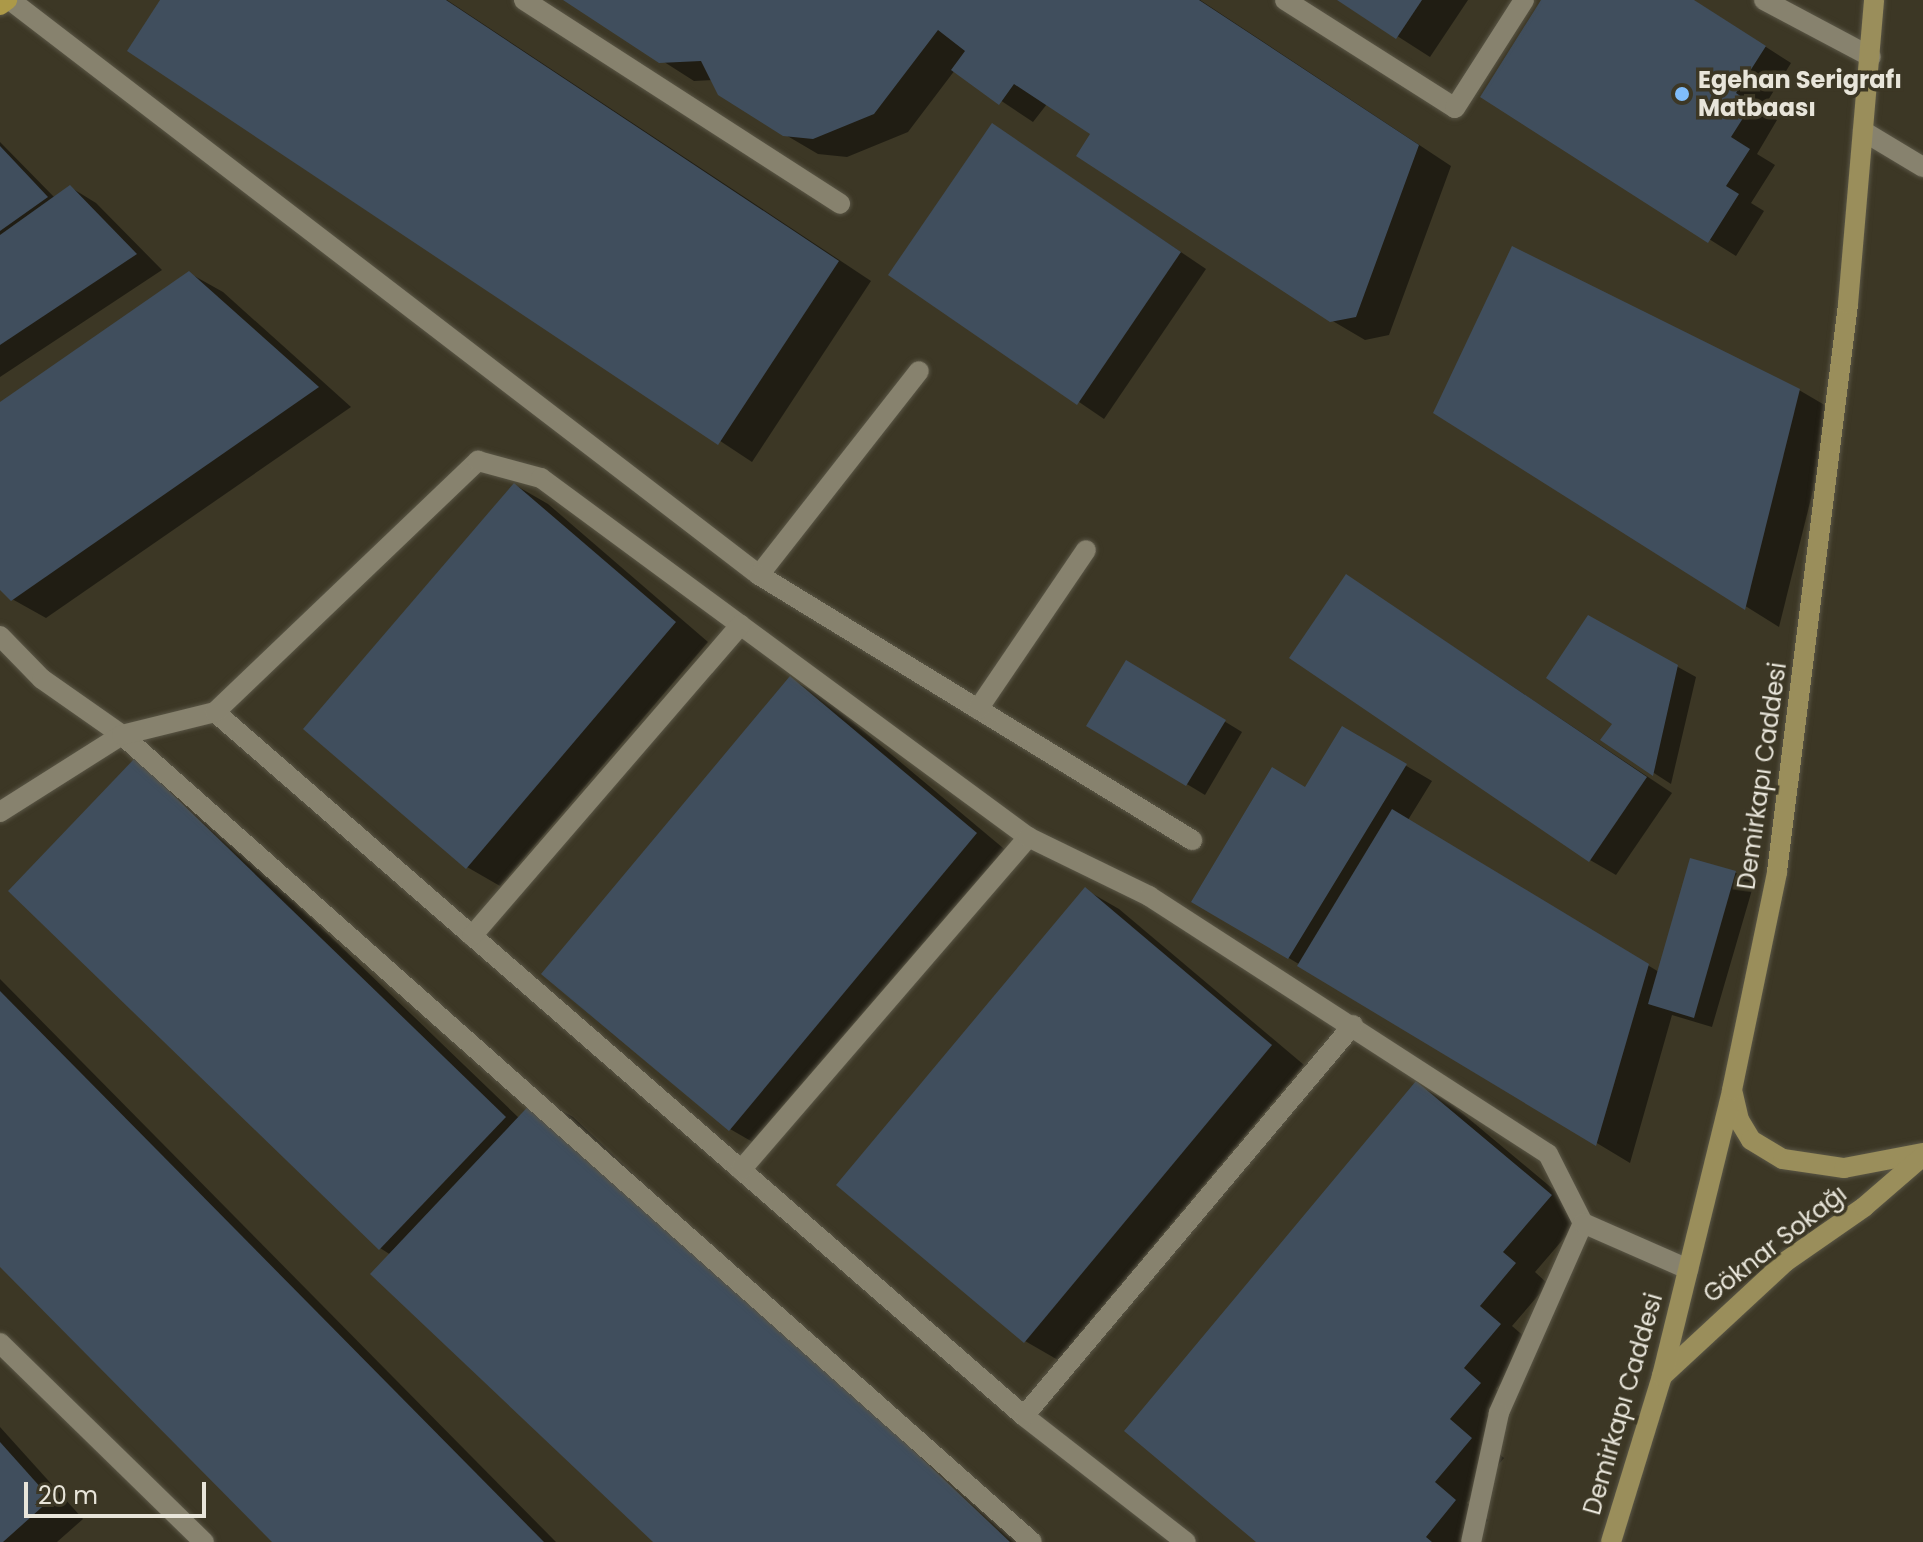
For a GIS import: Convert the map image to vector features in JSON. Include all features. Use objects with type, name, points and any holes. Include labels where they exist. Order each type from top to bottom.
[{"type":"main road","points":[[0,5],[8,0]]},
{"type":"street","name":"Demirkapı Caddesi","points":[[1611,1542],[1662,1376],[1732,1090],[1777,872],[1848,304],[1874,0]]},
{"type":"street","points":[[1732,1090],[1739,1120],[1751,1140],[1783,1159],[1844,1168],[1923,1155]]},
{"type":"street","name":"Göknar Sokağı","points":[[1662,1376],[1785,1262],[1864,1207],[1923,1155]]},
{"type":"lane","points":[[8,0],[759,575],[1192,840]]},
{"type":"lane","points":[[524,0],[840,204]]},
{"type":"lane","points":[[1285,0],[1455,108],[1524,0]]},
{"type":"lane","points":[[1764,0],[1871,57]]},
{"type":"lane","points":[[1863,131],[1923,167]]},
{"type":"lane","points":[[759,575],[919,371]]},
{"type":"lane","points":[[0,812],[122,735],[215,712],[478,461],[541,478],[1028,837],[1149,896],[1353,1025],[1548,1154],[1583,1223],[1688,1269]]},
{"type":"lane","points":[[978,709],[1086,550]]},
{"type":"lane","points":[[472,936],[740,625]]},
{"type":"lane","points":[[0,636],[42,679],[122,735],[1032,1542]]},
{"type":"lane","points":[[215,712],[1024,1416],[1186,1542]]},
{"type":"lane","points":[[741,1170],[1028,837]]},
{"type":"lane","points":[[1024,1416],[1353,1025]]},
{"type":"lane","points":[[1471,1542],[1499,1413],[1583,1223]]},
{"type":"lane","points":[[0,1343],[204,1542]]},
{"type":"building","points":[[160,0],[446,0],[839,261],[718,445],[127,51]]},
{"type":"building","points":[[563,0],[1199,0],[1419,145],[1356,317],[1330,322],[1076,156],[1090,134],[1014,84],[999,105],[951,70],[965,51],[938,30],[874,114],[813,139],[783,136],[718,95],[701,61],[659,63]]},
{"type":"building","points":[[1337,0],[1422,0],[1396,39]]},
{"type":"building","points":[[1541,0],[1694,0],[1766,46],[1736,93],[1752,104],[1731,137],[1750,149],[1726,186],[1739,194],[1708,243],[1480,97]]},
{"type":"building","points":[[992,123],[1181,252],[1077,405],[888,275]]},
{"type":"building","points":[[0,146],[48,197],[0,231]]},
{"type":"building","points":[[70,185],[137,254],[0,345],[0,235]]},
{"type":"building","points":[[1512,246],[1800,389],[1745,610],[1433,413]]},
{"type":"building","points":[[189,271],[319,387],[11,601],[0,590],[0,402]]},
{"type":"building","points":[[514,483],[676,622],[466,869],[303,729]]},
{"type":"building","points":[[1346,574],[1647,777],[1589,862],[1289,658]]},
{"type":"building","points":[[1588,615],[1678,665],[1653,776],[1600,740],[1612,724],[1546,678]]},
{"type":"building","points":[[1126,660],[1226,720],[1186,786],[1086,726]]},
{"type":"building","points":[[790,676],[977,833],[729,1131],[541,974]]},
{"type":"building","points":[[1342,726],[1407,764],[1288,959],[1191,902],[1272,767],[1305,787]]},
{"type":"building","points":[[135,758],[506,1117],[379,1250],[8,891]]},
{"type":"building","points":[[1392,809],[1649,964],[1596,1146],[1297,966]]},
{"type":"building","points":[[1690,858],[1736,871],[1694,1018],[1648,1004]]},
{"type":"building","points":[[1085,887],[1272,1045],[1024,1343],[836,1185]]},
{"type":"building","points":[[0,991],[544,1542],[272,1542],[0,1267]]},
{"type":"building","points":[[1416,1081],[1552,1195],[1503,1252],[1516,1263],[1480,1306],[1501,1324],[1464,1368],[1481,1383],[1450,1419],[1472,1438],[1435,1482],[1456,1500],[1426,1537],[1432,1542],[1256,1542],[1124,1431]]},
{"type":"building","points":[[539,1095],[1010,1542],[653,1542],[370,1274]]},
{"type":"building","points":[[0,1442],[51,1499],[3,1542],[0,1542]]},
{"type":"place","name":"Egehan Serigrafı Matbaası","points":[[1682,94]]}]
